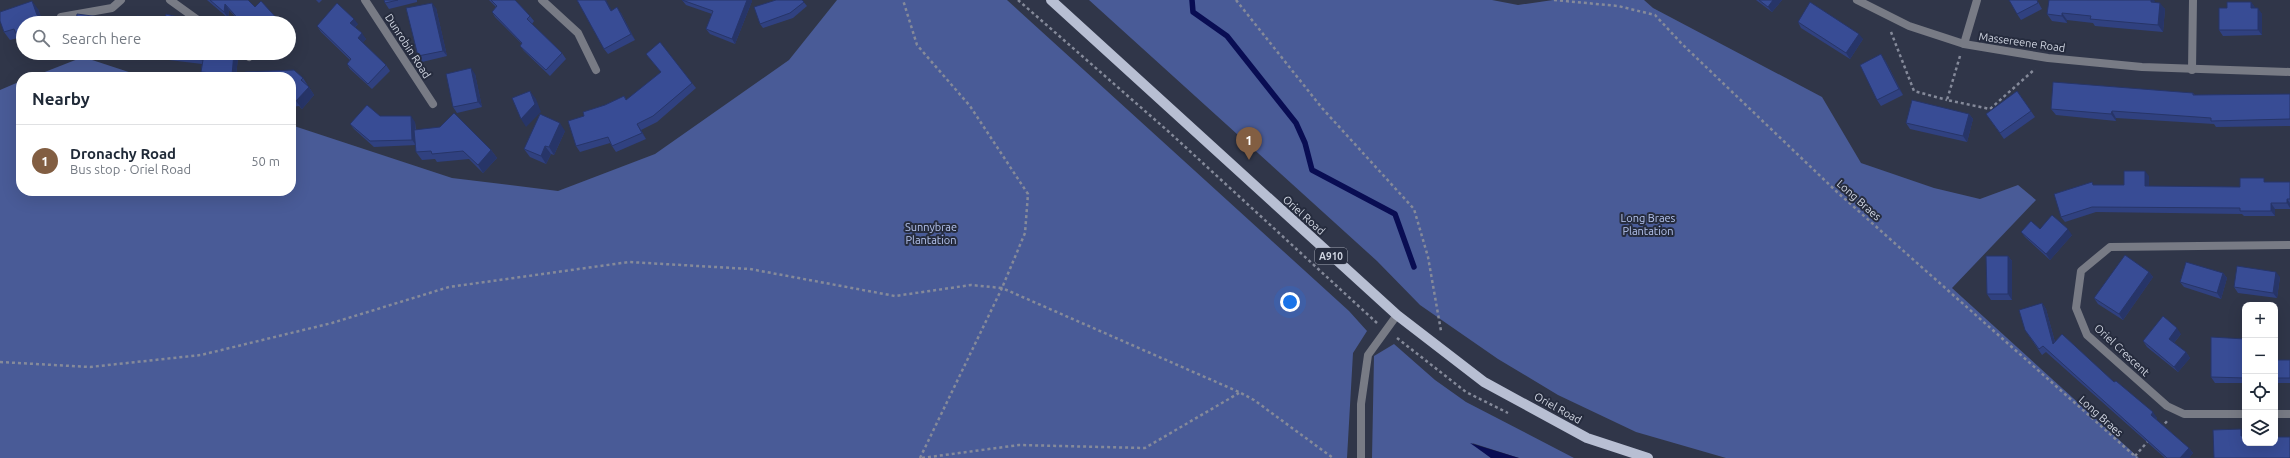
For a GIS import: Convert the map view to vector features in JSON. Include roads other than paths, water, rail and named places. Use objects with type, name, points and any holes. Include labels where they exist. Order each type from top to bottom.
[{"type":"main road","name":"Oriel Road","points":[[1051,0],[1397,315],[1484,382],[1587,438],[1648,458]]},
{"type":"street","points":[[67,16],[112,8],[121,0]]},
{"type":"street","points":[[170,0],[192,16]]},
{"type":"street","name":"Dunrobin Road","points":[[365,0],[432,104]]},
{"type":"street","points":[[542,0],[578,33],[596,70]]},
{"type":"street","name":"Massereene Road","points":[[1857,0],[1909,26],[1964,44],[2048,58],[2192,70],[2290,72]]},
{"type":"street","points":[[1964,44],[1977,0]]},
{"type":"street","points":[[2192,70],[2193,0]]},
{"type":"street","name":"Oriel Crescent","points":[[2242,414],[2184,414],[2167,406],[2087,335],[2076,308],[2081,271],[2110,247],[2290,245]]},
{"type":"street","points":[[1361,458],[1361,404],[1368,355],[1397,315]]},
{"type":"street","points":[[2278,414],[2290,414]]},
{"type":"waterway","points":[[1192,0],[1193,12],[1227,36],[1296,123],[1305,143],[1312,170],[1395,214],[1414,267]]},
{"type":"place","name":"Dronachy Road","points":[[1249,160]]},
{"type":"park label","name":"Long Braes Plantation","points":[[1648,224]]},
{"type":"park label","name":"Sunnybrae Plantation","points":[[931,233]]}]
